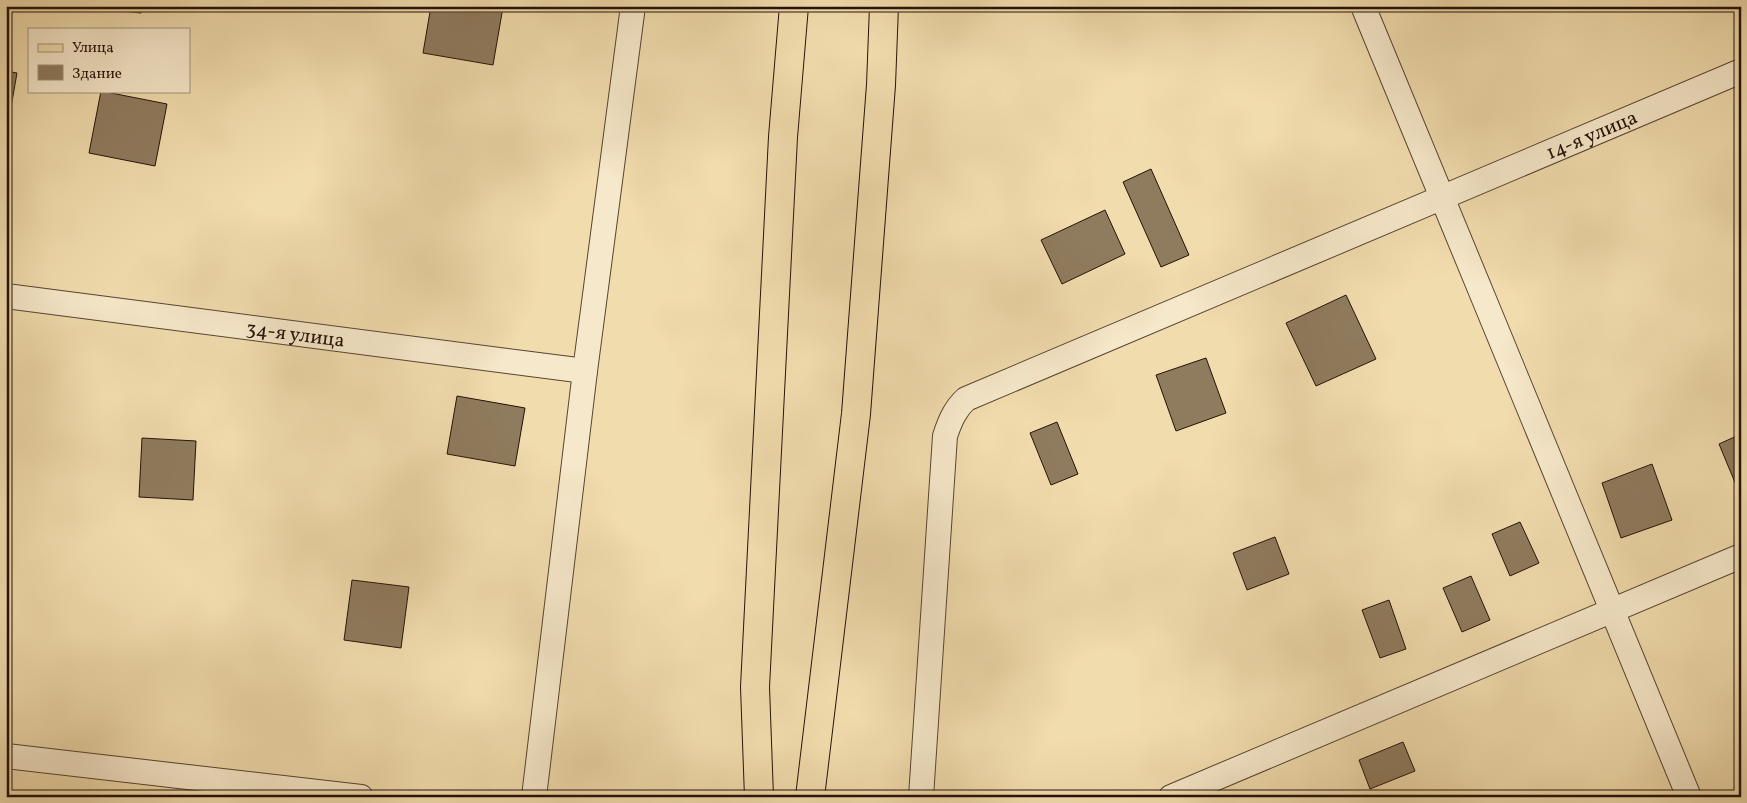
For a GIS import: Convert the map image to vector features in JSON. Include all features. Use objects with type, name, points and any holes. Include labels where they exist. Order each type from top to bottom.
[{"type":"main road","points":[[759,797],[755,677],[782,146],[794,6]]},
{"type":"main road","points":[[810,797],[856,414],[881,85],[884,6]]},
{"type":"street","points":[[534,797],[633,6]]},
{"type":"street","points":[[1363,6],[1689,797]]},
{"type":"street","name":"14-я улица","points":[[921,797],[945,436],[950,420],[966,399],[1741,71]]},
{"type":"street","name":"34-я улица","points":[[6,296],[586,372]]},
{"type":"street","points":[[1171,797],[1741,556]]},
{"type":"street","points":[[6,756],[361,797]]},
{"type":"building","points":[[111,6],[142,6],[141,13],[110,10]]},
{"type":"building","points":[[431,6],[503,7],[493,65],[423,53]]},
{"type":"building","points":[[6,71],[17,73],[6,136]]},
{"type":"building","points":[[101,92],[167,104],[155,166],[89,153]]},
{"type":"building","points":[[1151,169],[1189,255],[1161,267],[1123,182]]},
{"type":"building","points":[[1105,210],[1125,254],[1062,284],[1041,240]]},
{"type":"building","points":[[1346,295],[1376,359],[1316,386],[1286,323]]},
{"type":"building","points":[[1206,358],[1226,413],[1176,431],[1156,375]]},
{"type":"building","points":[[457,396],[525,408],[515,466],[447,454]]},
{"type":"building","points":[[1057,422],[1078,474],[1051,485],[1030,433]]},
{"type":"building","points":[[1741,434],[1741,497],[1719,444]]},
{"type":"building","points":[[142,438],[196,441],[193,500],[139,497]]},
{"type":"building","points":[[1652,464],[1672,520],[1621,538],[1602,483]]},
{"type":"building","points":[[1520,522],[1539,563],[1510,576],[1492,534]]},
{"type":"building","points":[[1275,537],[1289,574],[1247,590],[1233,553]]},
{"type":"building","points":[[1471,576],[1490,620],[1462,632],[1443,588]]},
{"type":"building","points":[[352,580],[409,587],[401,648],[344,640]]},
{"type":"building","points":[[1389,600],[1406,649],[1380,658],[1362,610]]},
{"type":"building","points":[[1403,742],[1415,771],[1370,789],[1359,760]]}]
